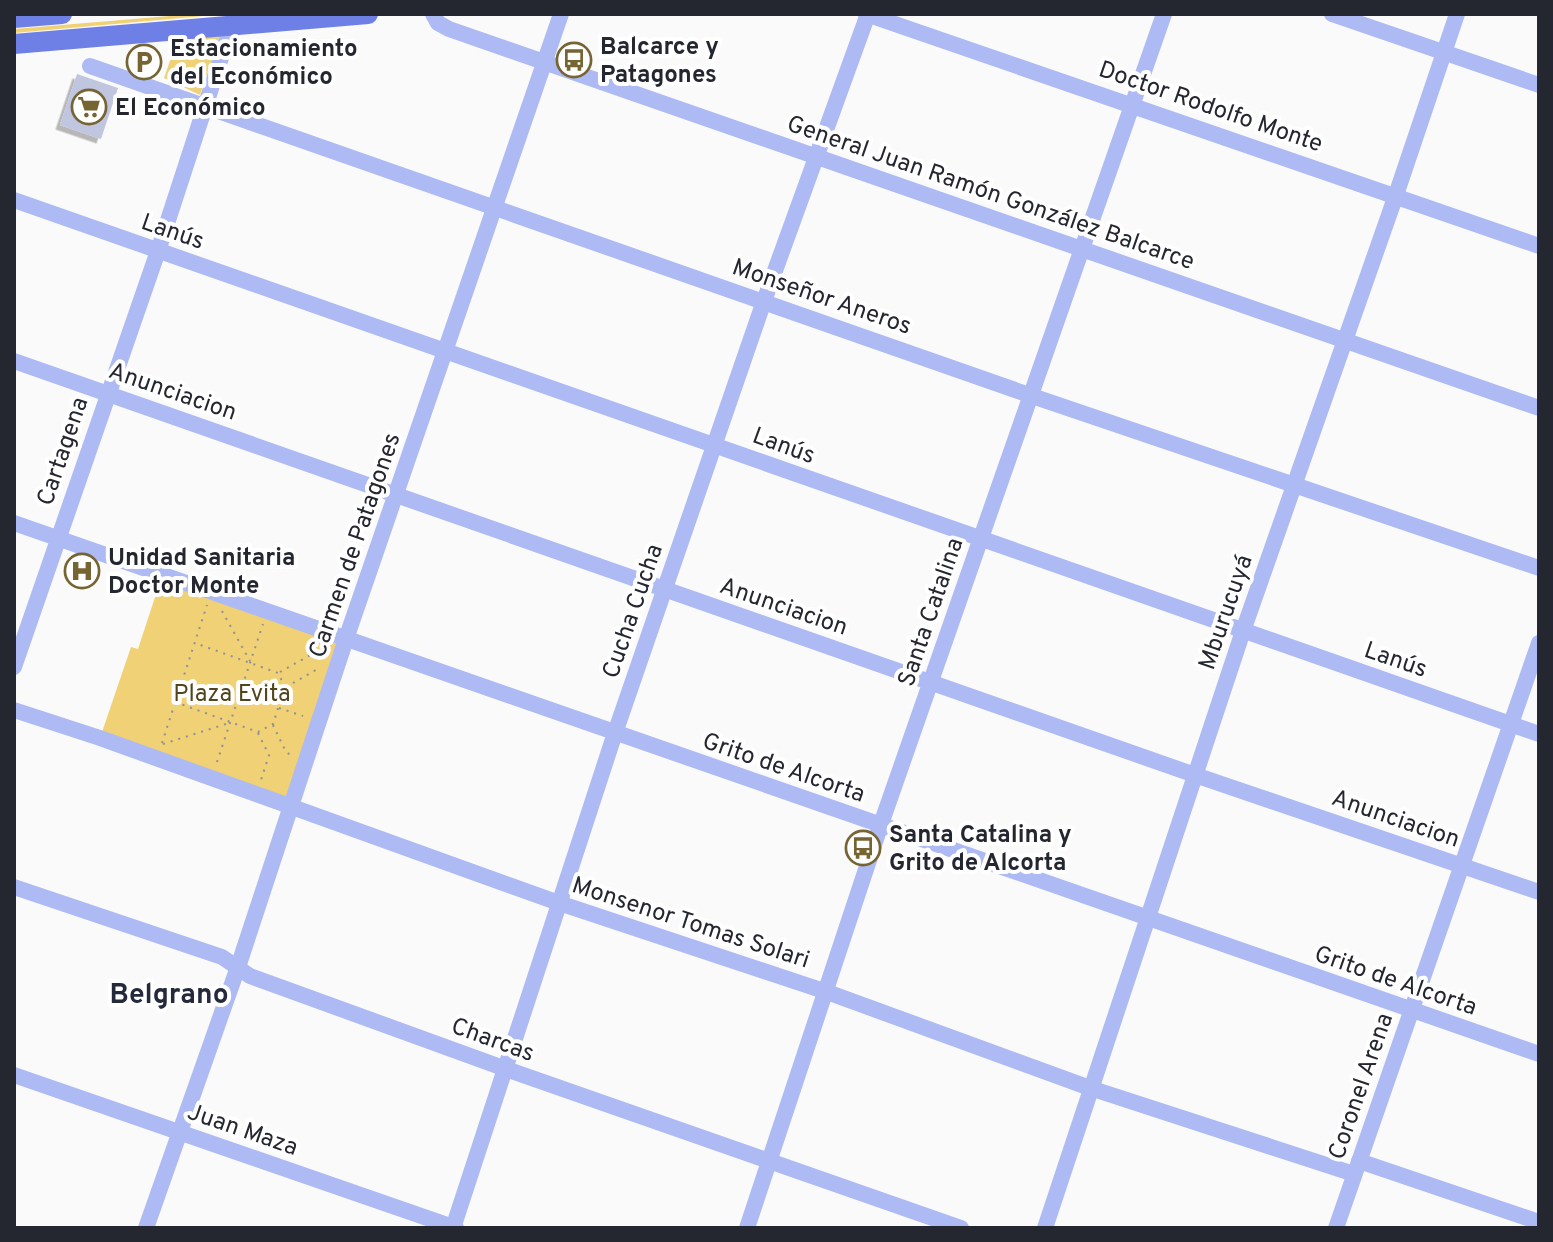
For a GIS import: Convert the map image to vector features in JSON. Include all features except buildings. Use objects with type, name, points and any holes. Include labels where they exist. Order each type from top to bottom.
[{"type":"main road","points":[[14,18],[62,14]]},
{"type":"main road","points":[[14,44],[368,14]]},
{"type":"street","name":"General Juan Ramón González Balcarce","points":[[433,14],[438,23],[449,29],[1539,408]]},
{"type":"street","name":"Carmen de Patagones","points":[[146,1228],[238,967],[344,638],[398,494],[444,351],[561,14]]},
{"type":"street","name":"Doctor Rodolfo Monte","points":[[867,14],[1539,246]]},
{"type":"street","name":"Cucha Cucha","points":[[454,1228],[615,733],[867,14]]},
{"type":"street","name":"Santa Catalina","points":[[747,1228],[880,827],[1164,14]]},
{"type":"street","points":[[1332,14],[1539,85]]},
{"type":"street","name":"Mburucuyá","points":[[1045,1228],[1243,631],[1457,14]]},
{"type":"street","name":"Cartagena","points":[[14,667],[158,251],[232,24]]},
{"type":"street","name":"Monseñor Aneros","points":[[90,66],[1032,396],[1539,568]]},
{"type":"street","name":"Lanús","points":[[14,200],[1539,734]]},
{"type":"street","name":"Anunciacion","points":[[14,361],[1195,775],[1539,892]]},
{"type":"street","name":"Grito de Alcorta","points":[[14,523],[1146,920],[1539,1054]]},
{"type":"street","name":"Coronel Arena","points":[[1336,1228],[1539,643]]},
{"type":"street","name":"Monsenor Tomas Solari","points":[[14,710],[559,903],[827,992],[1090,1088],[1539,1222]]},
{"type":"street","name":"Charcas","points":[[14,887],[222,957],[250,976],[961,1228]]},
{"type":"street","name":"Juan Maza","points":[[14,1075],[454,1228]]},
{"type":"path","points":[[211,592],[161,745],[231,722]]},
{"type":"path","points":[[211,592],[250,662]]},
{"type":"path","points":[[211,778],[267,611]]},
{"type":"path","points":[[278,673],[344,638]]},
{"type":"path","points":[[195,643],[278,673],[285,687]]},
{"type":"path","points":[[305,762],[286,752],[273,724],[278,707],[285,687],[341,655]]},
{"type":"path","points":[[175,702],[258,732],[269,755],[257,795]]},
{"type":"path","points":[[278,707],[319,722]]},
{"type":"path","points":[[258,732],[273,724]]},
{"type":"green space","points":[[226,14],[14,33],[14,29]]},
{"type":"green space","points":[[179,35],[220,35],[200,95],[164,78]]},
{"type":"green space","name":"Plaza Evita","points":[[162,576],[346,639],[290,807],[100,738],[131,647],[138,649]]},
{"type":"place","name":"Balcarce y Patagones","points":[[574,60]]},
{"type":"place","name":"Estacionamiento del Económico","points":[[144,62]]},
{"type":"place","name":"El Económico","points":[[89,107]]},
{"type":"place","name":"Unidad Sanitaria Doctor Monte","points":[[82,571]]},
{"type":"place","name":"Santa Catalina y Grito de Alcorta","points":[[863,848]]},
{"type":"district","name":"Belgrano","points":[[169,993]]}]
